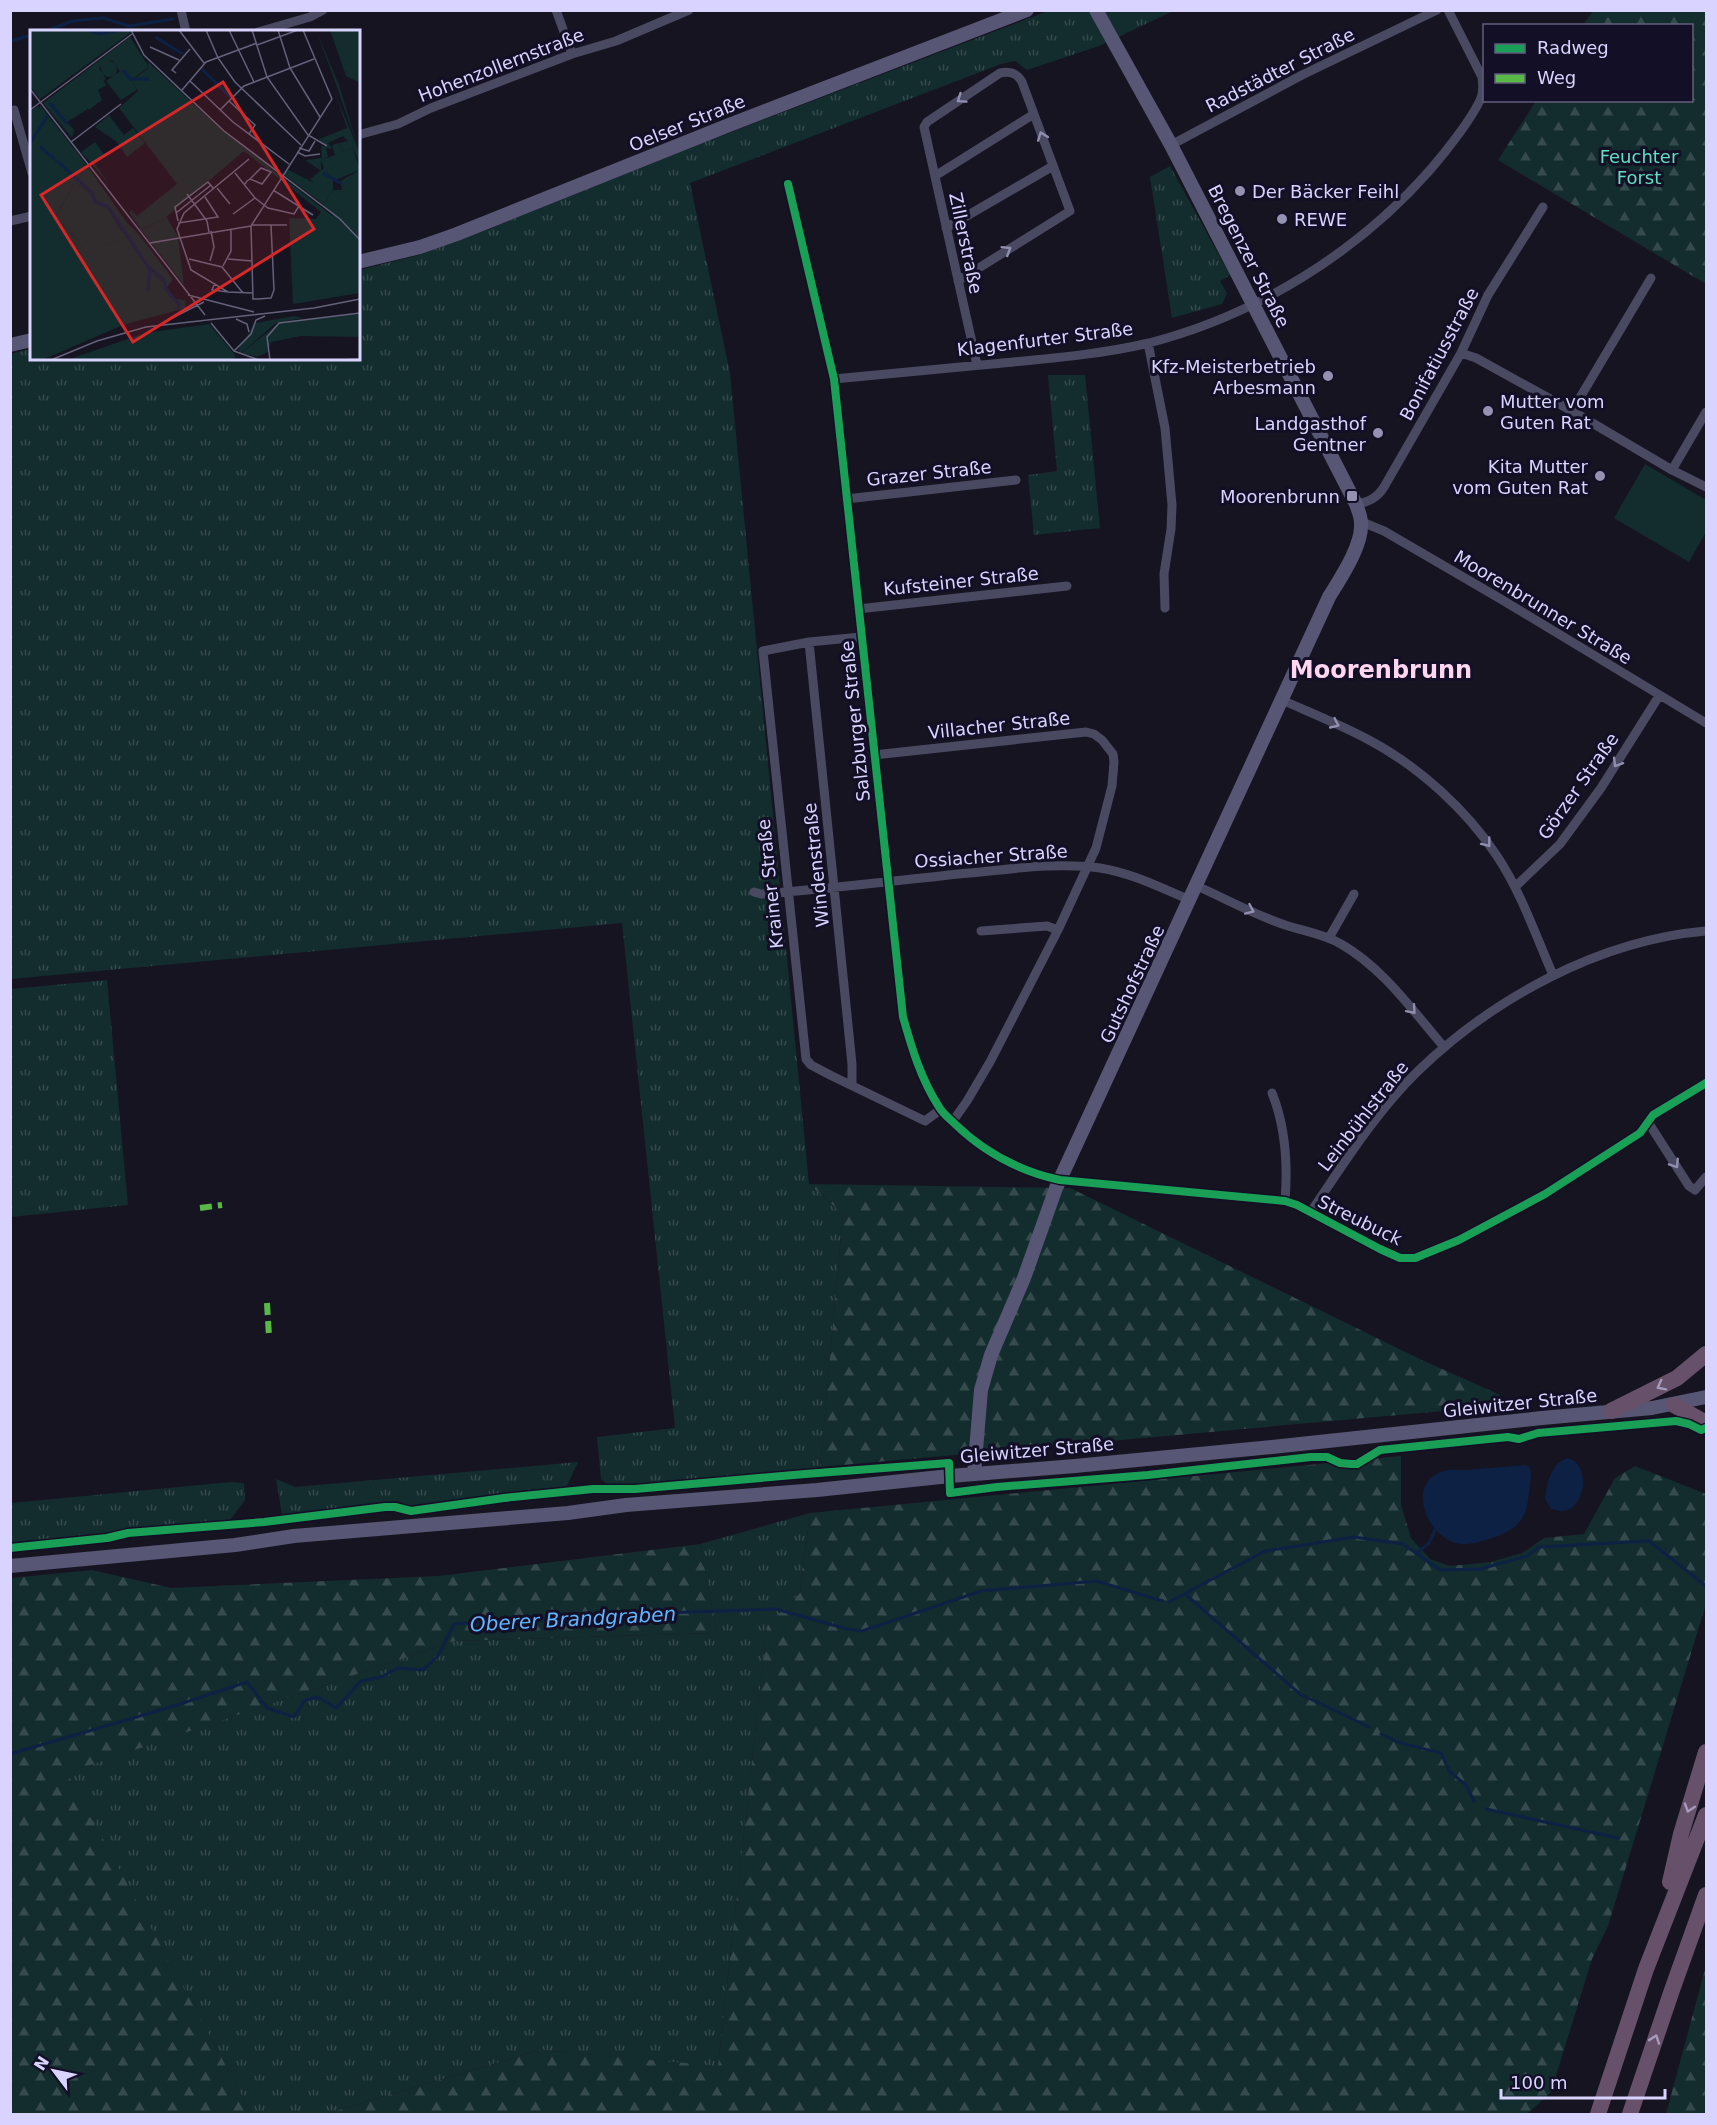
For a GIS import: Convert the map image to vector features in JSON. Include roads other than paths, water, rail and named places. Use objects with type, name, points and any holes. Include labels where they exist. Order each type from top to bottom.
[{"type":"highway","points":[[1611,1411],[1677,1378],[1707,1354]]},
{"type":"highway","points":[[1674,1405],[1707,1423]]},
{"type":"highway","points":[[1659,1936],[1681,1834],[1707,1752]]},
{"type":"highway","points":[[1598,2115],[1624,2032],[1707,1815]]},
{"type":"highway","points":[[1630,2115],[1672,1989],[1707,1895]]},
{"type":"main road","name":"Oelser Straße","points":[[360,262],[411,249],[457,234],[729,125],[1027,10]]},
{"type":"main road","name":"Bregenzer Straße","points":[[1096,10],[1171,145],[1356,504],[1362,522]]},
{"type":"main road","points":[[10,345],[30,340]]},
{"type":"main road","name":"Gutshofstraße","points":[[974,1474],[981,1390],[991,1355],[1024,1278],[1060,1180],[1329,597],[1358,543],[1362,522]]},
{"type":"main road","name":"Gleiwitzer Straße","points":[[10,1566],[235,1545],[294,1536],[568,1514],[626,1505],[817,1490],[1261,1448],[1674,1405],[1707,1397]]},
{"type":"street","points":[[181,10],[186,30]]},
{"type":"street","points":[[264,30],[323,10]]},
{"type":"street","points":[[556,10],[572,54]]},
{"type":"street","name":"Hohenzollernstraße","points":[[360,134],[398,124],[431,108],[572,54],[616,41],[689,10]]},
{"type":"street","name":"Radstädter Straße","points":[[1171,145],[1316,68],[1437,10]]},
{"type":"street","name":"Klagenfurter Straße","points":[[834,379],[1086,354],[1148,343],[1222,319],[1293,283],[1340,252],[1374,225],[1420,181],[1440,158],[1481,98],[1482,77],[1448,10]]},
{"type":"street","name":"Zillerstraße","points":[[977,365],[924,127],[927,122],[1006,72],[1014,73],[1020,78],[1034,114]]},
{"type":"street","points":[[10,111],[14,110],[30,166]]},
{"type":"street","points":[[935,176],[1034,114],[1070,211],[958,281]]},
{"type":"street","points":[[946,228],[1053,166]]},
{"type":"street","name":"Salzburger Straße","points":[[788,184],[834,379],[903,1017],[918,1066],[940,1110],[983,1148],[1033,1173],[1060,1180]]},
{"type":"street","name":"Bonifatiusstraße","points":[[1356,504],[1370,500],[1380,493],[1461,353],[1488,295],[1543,207]]},
{"type":"street","points":[[10,221],[30,216]]},
{"type":"street","points":[[1572,411],[1651,278]]},
{"type":"street","points":[[1148,343],[1163,417],[1172,505],[1164,574],[1165,608]]},
{"type":"street","points":[[1461,353],[1476,358],[1672,470],[1707,487]]},
{"type":"street","points":[[1672,470],[1707,412]]},
{"type":"street","name":"Grazer Straße","points":[[846,499],[1016,480]]},
{"type":"street","name":"Moorenbrunner Straße","points":[[1362,522],[1384,531],[1707,723]]},
{"type":"street","name":"Kufsteiner Straße","points":[[858,609],[1067,586]]},
{"type":"street","name":"Krainer Straße","points":[[861,637],[808,642],[764,651],[806,1059],[811,1065],[925,1121],[940,1110]]},
{"type":"street","name":"Windenstraße","points":[[808,642],[835,888],[852,1084]]},
{"type":"street","name":"Görzer Straße","points":[[1515,887],[1567,835],[1601,788],[1659,696]]},
{"type":"street","points":[[1282,700],[1369,740],[1406,762],[1426,778],[1474,826],[1497,856],[1515,887],[1553,975]]},
{"type":"street","name":"Villacher Straße","points":[[874,755],[1086,732],[1102,740],[1113,754],[1115,772],[1096,848],[1088,867],[990,1062],[952,1122]]},
{"type":"street","name":"Ossiacher Straße","points":[[754,892],[761,894],[835,888],[1038,867],[1088,867],[1130,875],[1190,900]]},
{"type":"street","points":[[1197,886],[1283,924],[1342,944],[1368,963],[1393,987],[1444,1047]]},
{"type":"street","points":[[1329,938],[1354,894]]},
{"type":"street","points":[[981,931],[1047,926],[1058,930]]},
{"type":"street","name":"Leinbühlstraße","points":[[1310,1213],[1386,1108],[1416,1073],[1444,1047],[1498,1005],[1553,975],[1622,947],[1707,931]]},
{"type":"street","name":"Streubuck","points":[[1060,1180],[1285,1201],[1400,1258],[1415,1258],[1459,1240],[1545,1194],[1640,1133],[1653,1115],[1707,1083]]},
{"type":"street","points":[[1272,1093],[1283,1126],[1288,1172],[1285,1201]]},
{"type":"street","points":[[1648,1122],[1689,1186],[1695,1190],[1707,1177]]},
{"type":"water","points":[[1567,1458],[1574,1461],[1582,1474],[1580,1498],[1565,1511],[1551,1509],[1545,1499],[1548,1481],[1557,1465]]},
{"type":"water","points":[[1526,1465],[1530,1468],[1531,1473],[1526,1510],[1521,1520],[1508,1531],[1481,1541],[1461,1544],[1439,1533],[1431,1523],[1425,1511],[1423,1499],[1425,1487],[1431,1477],[1449,1470]]},
{"type":"waterway","points":[[49,30],[72,21],[103,18],[129,26],[173,19]]},
{"type":"waterway","points":[[10,41],[30,36]]},
{"type":"waterway","points":[[1417,1553],[1429,1543],[1435,1530]]},
{"type":"waterway","name":"Oberer Brandgraben","points":[[1169,1602],[1265,1551],[1354,1537],[1403,1544],[1440,1570],[1480,1569],[1527,1556],[1539,1547],[1649,1541],[1706,1586]]},
{"type":"waterway","name":"Oberer Brandgraben","points":[[10,1754],[247,1682],[267,1708],[294,1717],[305,1700],[318,1697],[336,1708],[361,1681],[381,1677],[398,1668],[423,1670],[438,1656],[454,1624],[603,1615],[776,1609],[862,1631],[981,1591],[1096,1581],[1163,1601]]},
{"type":"waterway","points":[[1185,1594],[1300,1694],[1369,1727]]},
{"type":"waterway","points":[[1381,1734],[1400,1743],[1441,1753],[1449,1771],[1466,1785],[1474,1801]]},
{"type":"waterway","points":[[1486,1809],[1618,1838]]},
{"type":"place","name":"Der Bäcker Feihl","points":[[1240,191]]},
{"type":"place","name":"REWE","points":[[1282,219]]},
{"type":"place","name":"Kfz-Meisterbetrieb Arbesmann","points":[[1328,376]]},
{"type":"place","name":"Mutter vom Guten Rat","points":[[1488,411]]},
{"type":"place","name":"Landgasthof Gentner","points":[[1378,433]]},
{"type":"place","name":"Kita Mutter vom Guten Rat","points":[[1600,476]]},
{"type":"place","name":"Moorenbrunn","points":[[1352,496]]},
{"type":"district","name":"Moorenbrunn","points":[[1381,670]]},
{"type":"park label","name":"Feuchter Forst","points":[[1639,166]]}]
